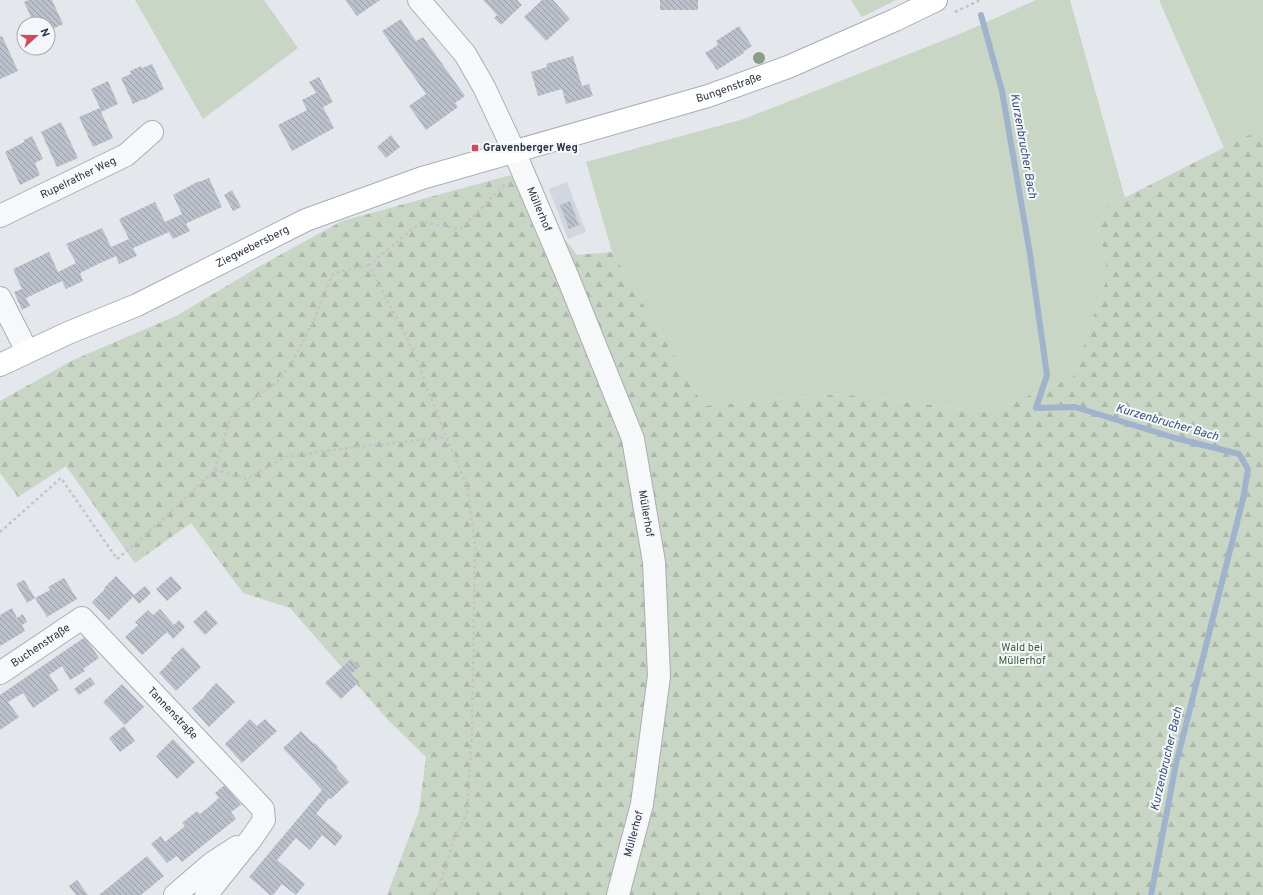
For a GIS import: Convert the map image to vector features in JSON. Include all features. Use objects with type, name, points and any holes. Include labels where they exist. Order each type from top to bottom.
[{"type":"main road","name":"Bungenstraße","points":[[517,160],[715,94],[788,67],[895,20],[936,0]]},
{"type":"main road","name":"Ziegwebersberg","points":[[0,365],[27,351],[137,305],[306,220],[422,178],[517,160]]},
{"type":"street","points":[[419,0],[465,54],[484,87],[517,160]]},
{"type":"street","name":"Rupelrather Weg","points":[[0,216],[126,155],[152,132]]},
{"type":"street","name":"Müllerhof","points":[[517,160],[569,280],[633,439],[654,562],[659,676],[642,804],[618,895]]},
{"type":"street","points":[[0,298],[27,351]]},
{"type":"street","name":"Buchenstraße","points":[[0,673],[82,618]]},
{"type":"street","name":"Tannenstraße","points":[[82,618],[263,808],[264,820],[250,839]]},
{"type":"street","points":[[175,895],[211,864],[250,839]]},
{"type":"street","points":[[206,895],[250,839]]},
{"type":"path","points":[[0,532],[61,478],[116,558],[161,521],[215,470],[231,415],[277,382],[293,361],[314,320],[333,273],[370,265],[421,222],[461,229],[517,160]]},
{"type":"path","points":[[370,265],[414,352],[446,437],[468,488],[475,548],[472,732],[467,814],[454,840],[439,888],[431,895]]},
{"type":"path","points":[[215,470],[248,479],[285,457],[446,437]]},
{"type":"shaded area","points":[[567,182],[586,232],[568,239],[549,189]]},
{"type":"green space","points":[[135,0],[264,0],[298,48],[203,119]]},
{"type":"green space","points":[[851,0],[896,0],[862,17]]},
{"type":"green space","points":[[1036,0],[1070,0],[1125,198],[1263,155],[1263,895],[1081,404],[1130,238],[1096,212],[1108,275],[1073,377],[989,412],[841,394],[704,406],[612,252],[586,162],[744,119],[962,33]]},
{"type":"green space","points":[[1159,0],[1263,0],[1263,128],[1224,148]]},
{"type":"green space","name":"Wald bei Müllerhof","points":[[1263,128],[1263,895],[387,895],[419,811],[426,757],[388,720],[290,608],[243,593],[191,523],[135,563],[66,466],[18,497],[0,473],[0,401],[73,360],[176,316],[260,266],[342,221],[515,174],[577,255],[612,252],[704,406],[841,394],[989,412],[1073,377],[1108,275],[1096,212]]},
{"type":"building","points":[[29,0],[52,0],[63,24],[56,27],[56,16],[30,16],[24,2]]},
{"type":"building","points":[[345,0],[380,0],[357,16]]},
{"type":"building","points":[[483,0],[517,0],[522,5],[501,25],[494,18],[497,15]]},
{"type":"building","points":[[542,0],[553,0],[570,19],[546,41],[524,17]]},
{"type":"building","points":[[660,0],[698,0],[698,10],[660,10]]},
{"type":"building","points":[[401,19],[416,41],[423,37],[465,96],[455,103],[458,107],[426,130],[409,106],[426,94],[382,31]]},
{"type":"building","points":[[739,26],[752,46],[743,52],[744,53],[717,70],[705,53],[718,45],[716,41]]},
{"type":"building","points":[[2,36],[18,71],[0,79],[0,37]]},
{"type":"building","points":[[573,56],[582,86],[589,84],[593,96],[566,104],[562,89],[538,96],[531,72],[547,67],[546,64]]},
{"type":"building","points":[[152,64],[164,89],[133,104],[121,78],[131,74],[130,71],[141,66],[142,68]]},
{"type":"building","points":[[319,77],[333,102],[323,107],[334,128],[292,151],[278,125],[307,110],[302,100],[316,93],[309,82]]},
{"type":"building","points":[[108,81],[118,104],[101,112],[113,138],[93,147],[79,117],[100,108],[91,89]]},
{"type":"building","points":[[61,122],[78,158],[57,167],[41,132]]},
{"type":"building","points":[[391,135],[400,147],[386,158],[377,147]]},
{"type":"building","points":[[32,136],[43,159],[35,163],[40,175],[20,185],[5,152]]},
{"type":"building","points":[[209,178],[222,207],[187,223],[186,224],[190,231],[173,239],[169,232],[133,248],[137,256],[119,264],[116,256],[98,264],[80,273],[83,281],[66,289],[62,281],[26,298],[30,306],[22,310],[14,292],[22,289],[13,269],[49,252],[58,272],[76,263],[66,244],[102,228],[111,247],[129,239],[119,219],[155,202],[165,222],[182,214],[173,195],[199,181]]},
{"type":"building","points":[[232,190],[241,207],[233,211],[224,195]]},
{"type":"building","points":[[570,201],[579,225],[569,229],[560,205]]},
{"type":"building","points":[[116,576],[134,595],[145,586],[151,593],[139,604],[133,597],[109,620],[92,602]]},
{"type":"building","points":[[171,576],[182,588],[167,601],[156,589]]},
{"type":"building","points":[[64,578],[77,599],[47,617],[35,598],[50,590],[48,587]]},
{"type":"building","points":[[24,580],[35,598],[27,603],[16,584]]},
{"type":"building","points":[[12,608],[17,618],[23,614],[27,622],[22,625],[25,631],[0,646],[0,615]]},
{"type":"building","points":[[160,609],[174,625],[179,620],[185,627],[173,639],[167,632],[142,655],[125,637],[138,625],[135,622],[148,610],[153,615]]},
{"type":"building","points":[[206,610],[218,623],[205,635],[193,622]]},
{"type":"building","points":[[85,637],[99,658],[83,669],[85,671],[70,680],[62,666],[49,675],[59,690],[33,708],[23,693],[8,702],[19,717],[0,730],[0,695]]},
{"type":"building","points":[[183,647],[201,667],[176,691],[159,673],[172,660],[171,658]]},
{"type":"building","points":[[351,659],[359,667],[351,674],[359,682],[341,699],[325,683]]},
{"type":"building","points":[[90,677],[95,684],[79,695],[74,689]]},
{"type":"building","points":[[216,683],[235,702],[209,727],[192,708]]},
{"type":"building","points":[[122,684],[144,707],[125,725],[103,702]]},
{"type":"building","points":[[250,719],[257,726],[265,719],[277,731],[242,763],[225,744]]},
{"type":"building","points":[[124,726],[135,741],[120,752],[109,738]]},
{"type":"building","points":[[301,731],[338,767],[336,768],[349,782],[331,799],[329,798],[316,814],[343,836],[335,846],[322,835],[310,850],[296,838],[277,860],[305,884],[296,895],[282,884],[273,895],[270,895],[249,877],[322,790],[283,748]]},
{"type":"building","points":[[173,739],[195,762],[177,779],[156,756]]},
{"type":"building","points":[[225,785],[241,805],[231,812],[236,819],[182,862],[177,856],[167,863],[151,844],[161,836],[165,842],[185,826],[182,823],[197,811],[200,814],[219,798],[215,793]]},
{"type":"building","points":[[147,856],[164,876],[141,895],[99,895]]},
{"type":"building","points":[[77,880],[88,895],[76,895],[69,886]]},
{"type":"waterway","name":"Kurzenbrucher Bach","points":[[981,15],[1002,91],[1030,254],[1047,375],[1036,408],[1075,407],[1175,438],[1239,454],[1248,469],[1243,499],[1176,764],[1151,895]]},
{"type":"place","name":"Gravenberger Weg","points":[[475,148]]}]
